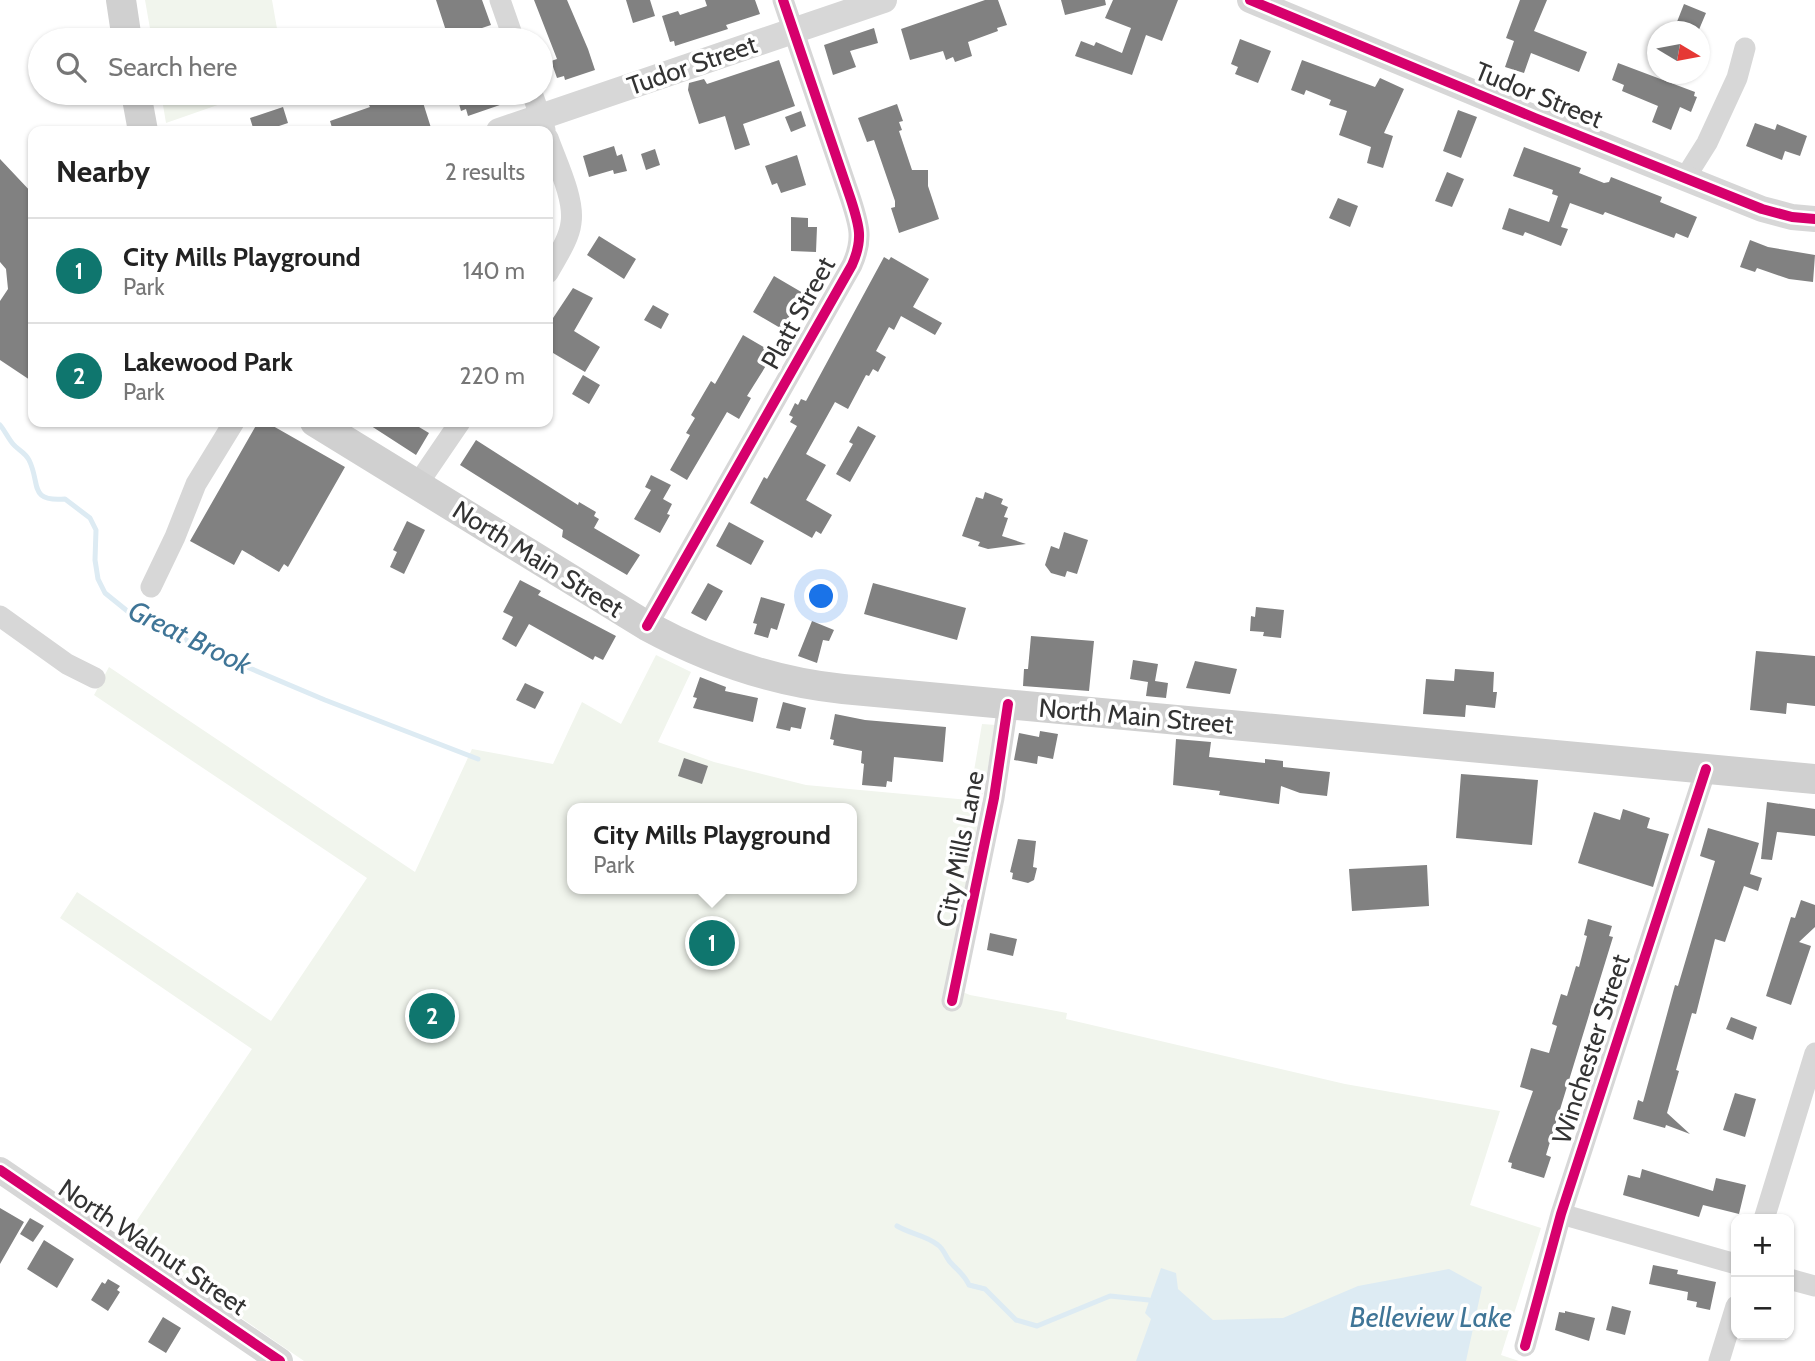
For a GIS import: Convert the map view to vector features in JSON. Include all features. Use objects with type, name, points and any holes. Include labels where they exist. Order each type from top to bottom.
[{"type":"main road","points":[[121,0],[125,28]]},
{"type":"main road","points":[[138,105],[142,126]]},
{"type":"main road","name":"North Main Street","points":[[323,427],[647,626],[710,656],[744,669],[788,680],[828,687],[1815,779]]},
{"type":"street","points":[[500,0],[510,28]]},
{"type":"street","name":"Platt Street","points":[[647,626],[859,248],[858,220],[783,0]]},
{"type":"street","name":"Tudor Street","points":[[519,126],[884,0]]},
{"type":"street","name":"Tudor Street","points":[[1250,0],[1685,178],[1778,214],[1815,219]]},
{"type":"street","points":[[1685,178],[1707,143],[1737,78],[1745,48]]},
{"type":"street","points":[[553,153],[572,218],[569,231],[553,263]]},
{"type":"street","points":[[151,587],[196,484],[231,427]]},
{"type":"street","points":[[417,485],[457,427]]},
{"type":"street","points":[[0,617],[67,664],[95,678]]},
{"type":"street","name":"City Mills Lane","points":[[952,1001],[994,798],[1008,704]]},
{"type":"street","name":"Winchester Street","points":[[1525,1346],[1561,1214],[1706,769]]},
{"type":"street","points":[[1766,1214],[1815,1053]]},
{"type":"street","name":"North Walnut Street","points":[[0,1171],[281,1361]]},
{"type":"street","points":[[1561,1214],[1731,1263]]},
{"type":"street","points":[[1794,1280],[1815,1286]]},
{"type":"street","points":[[1719,1361],[1731,1322]]},
{"type":"shaded area","points":[[145,0],[272,0],[277,28],[150,28]]},
{"type":"shaded area","points":[[163,105],[218,105],[166,123]]},
{"type":"shaded area","points":[[656,655],[691,672],[658,742],[714,762],[806,785],[969,800],[982,724],[996,725],[947,986],[970,995],[1067,1013],[1066,1019],[1345,1084],[1500,1111],[1470,1205],[1541,1228],[1501,1355],[1519,1361],[304,1361],[125,1238],[252,1049],[60,918],[77,892],[271,1021],[367,878],[94,695],[109,667],[415,872],[472,749],[553,764],[582,702],[621,724]]},
{"type":"water","name":"Belleview Lake","points":[[1161,1268],[1176,1273],[1178,1289],[1213,1320],[1283,1318],[1358,1286],[1449,1269],[1482,1287],[1466,1361],[1136,1361],[1151,1319],[1145,1313]]},
{"type":"building","points":[[436,0],[482,0],[491,25],[482,28],[445,28]]},
{"type":"building","points":[[534,0],[567,0],[595,70],[565,80],[564,76],[557,78],[553,67],[553,60],[557,59],[553,49],[553,28],[545,28]]},
{"type":"building","points":[[626,0],[650,0],[655,16],[633,23]]},
{"type":"building","points":[[705,0],[755,0],[760,14],[726,25],[728,29],[675,46],[674,41],[670,42],[662,16],[678,11],[680,15],[707,6]]},
{"type":"building","points":[[985,0],[998,0],[1007,25],[968,42],[972,56],[955,62],[953,57],[946,60],[943,51],[910,60],[901,29]]},
{"type":"building","points":[[1061,0],[1105,0],[1106,5],[1065,15]]},
{"type":"building","points":[[1113,0],[1178,0],[1162,41],[1146,35],[1132,75],[1075,56],[1081,41],[1094,46],[1096,42],[1122,53],[1131,28],[1105,18]]},
{"type":"building","points":[[1520,0],[1547,0],[1534,31],[1587,52],[1579,72],[1531,53],[1524,73],[1505,67],[1514,41],[1506,38]]},
{"type":"building","points":[[1684,4],[1706,13],[1703,21],[1677,21]]},
{"type":"building","points":[[874,28],[878,43],[850,51],[856,67],[833,75],[824,45]]},
{"type":"building","points":[[1240,39],[1271,51],[1258,83],[1235,74],[1238,67],[1231,64]]},
{"type":"building","points":[[779,60],[795,106],[743,124],[750,145],[735,150],[725,116],[699,124],[688,90],[689,83],[704,79],[707,84]]},
{"type":"building","points":[[1302,60],[1375,87],[1380,78],[1404,89],[1384,133],[1393,136],[1383,168],[1367,163],[1371,147],[1339,135],[1347,111],[1329,105],[1331,100],[1306,90],[1304,95],[1291,90]]},
{"type":"building","points":[[1618,63],[1647,74],[1647,84],[1674,84],[1695,92],[1694,96],[1697,97],[1691,112],[1680,107],[1671,130],[1652,122],[1658,106],[1622,91],[1624,85],[1612,80]]},
{"type":"building","points":[[897,104],[903,121],[899,122],[902,130],[899,131],[912,170],[928,170],[928,186],[939,219],[899,233],[891,208],[895,207],[895,201],[874,140],[867,142],[858,118]]},
{"type":"building","points":[[369,105],[424,105],[430,126],[332,126],[330,121],[370,107]]},
{"type":"building","points":[[459,105],[500,105],[468,116],[466,109],[461,111]]},
{"type":"building","points":[[283,107],[288,123],[279,126],[252,126],[250,118]]},
{"type":"building","points":[[1458,110],[1477,117],[1461,158],[1443,151]]},
{"type":"building","points":[[801,111],[806,126],[791,132],[785,117]]},
{"type":"building","points":[[1755,123],[1775,130],[1777,124],[1807,136],[1800,156],[1785,151],[1782,160],[1746,146]]},
{"type":"building","points":[[614,146],[617,156],[622,154],[627,171],[614,174],[613,170],[589,177],[583,156]]},
{"type":"building","points":[[1524,147],[1581,168],[1579,173],[1604,183],[1609,182],[1611,177],[1662,197],[1660,202],[1697,217],[1688,238],[1676,233],[1674,238],[1605,212],[1603,215],[1570,203],[1561,227],[1568,229],[1561,246],[1525,232],[1523,236],[1502,229],[1509,208],[1549,222],[1558,196],[1552,194],[1553,190],[1513,176]]},
{"type":"building","points":[[655,149],[660,165],[646,170],[641,154]]},
{"type":"building","points":[[797,155],[806,185],[781,193],[777,183],[772,185],[765,166]]},
{"type":"building","points":[[0,159],[28,189],[28,379],[0,360],[0,301],[8,289],[6,269],[0,262]]},
{"type":"building","points":[[1447,172],[1464,179],[1452,207],[1435,201]]},
{"type":"building","points":[[1338,198],[1358,206],[1350,227],[1329,218]]},
{"type":"building","points":[[791,217],[808,218],[808,227],[817,227],[816,252],[791,251]]},
{"type":"building","points":[[599,236],[636,259],[624,279],[587,255]]},
{"type":"building","points":[[1750,240],[1768,247],[1815,255],[1813,282],[1789,279],[1757,268],[1755,272],[1740,267]]},
{"type":"building","points":[[884,257],[889,260],[891,257],[929,279],[913,307],[942,323],[935,335],[901,316],[894,330],[889,327],[876,351],[886,357],[878,372],[873,369],[869,376],[866,375],[848,409],[835,402],[806,454],[826,465],[806,500],[832,515],[821,534],[816,531],[812,538],[750,503],[797,426],[790,422],[793,417],[789,415],[795,403],[798,405],[801,399],[806,401]]},
{"type":"building","points":[[774,276],[803,293],[782,329],[753,312]]},
{"type":"building","points":[[573,288],[593,298],[574,331],[600,347],[585,372],[553,353],[553,318]]},
{"type":"building","points":[[653,305],[669,314],[661,329],[644,320]]},
{"type":"building","points":[[743,335],[774,353],[747,396],[751,398],[739,419],[727,412],[687,480],[670,470],[690,435],[686,433],[695,418],[691,415],[711,381],[715,384]]},
{"type":"building","points":[[583,375],[600,385],[589,404],[572,394]]},
{"type":"building","points":[[858,426],[876,436],[850,482],[836,474],[853,444],[849,442]]},
{"type":"building","points":[[255,427],[275,427],[345,467],[288,567],[284,564],[279,572],[242,550],[234,565],[190,541]]},
{"type":"building","points":[[373,427],[419,427],[429,433],[416,455]]},
{"type":"building","points":[[476,440],[578,505],[579,502],[596,512],[594,516],[599,519],[594,528],[640,555],[627,575],[562,537],[563,530],[460,465]]},
{"type":"building","points":[[651,475],[671,485],[663,499],[672,504],[667,514],[670,515],[660,533],[634,519],[651,490],[645,487]]},
{"type":"building","points":[[985,492],[1003,499],[1001,504],[1008,507],[1004,517],[1008,518],[1002,536],[1026,544],[988,549],[978,546],[980,542],[962,536],[976,497],[983,499]]},
{"type":"building","points":[[407,521],[425,530],[404,574],[390,567],[397,552],[393,550]]},
{"type":"building","points":[[729,522],[764,541],[751,565],[716,546]]},
{"type":"building","points":[[1064,532],[1088,540],[1077,574],[1067,571],[1065,577],[1051,573],[1045,565],[1051,546],[1059,549]]},
{"type":"building","points":[[520,580],[541,591],[538,595],[616,636],[603,660],[595,656],[593,660],[529,624],[516,647],[502,639],[513,617],[503,612]]},
{"type":"building","points":[[708,583],[723,591],[706,621],[691,613]]},
{"type":"building","points":[[873,583],[966,608],[957,640],[864,614]]},
{"type":"building","points":[[761,597],[785,604],[777,630],[771,628],[768,638],[754,634],[757,624],[753,623]]},
{"type":"building","points":[[1256,607],[1284,610],[1281,638],[1263,636],[1264,632],[1250,631],[1251,616],[1255,617]]},
{"type":"building","points":[[812,621],[834,630],[829,641],[823,640],[817,663],[798,656]]},
{"type":"building","points":[[1031,636],[1094,641],[1089,691],[1023,686],[1024,669],[1028,669]]},
{"type":"building","points":[[1756,651],[1815,656],[1815,706],[1787,703],[1786,714],[1750,710]]},
{"type":"building","points":[[1133,660],[1158,664],[1155,681],[1168,683],[1166,698],[1146,696],[1148,682],[1130,679]]},
{"type":"building","points":[[1195,661],[1237,669],[1230,694],[1186,688]]},
{"type":"building","points":[[1455,669],[1494,672],[1493,692],[1497,692],[1495,708],[1466,705],[1465,717],[1423,714],[1426,679],[1454,681]]},
{"type":"building","points":[[700,677],[726,687],[725,691],[758,698],[753,722],[693,708],[697,698],[693,697]]},
{"type":"building","points":[[525,683],[544,692],[535,709],[516,700]]},
{"type":"building","points":[[783,702],[806,708],[801,729],[791,727],[790,731],[776,728]]},
{"type":"building","points":[[835,714],[865,720],[946,727],[943,762],[894,757],[892,782],[887,781],[886,787],[862,785],[862,751],[833,745],[834,740],[830,739]]},
{"type":"building","points":[[1040,731],[1058,734],[1053,759],[1038,756],[1037,764],[1014,760],[1019,733],[1039,737]]},
{"type":"building","points":[[1176,739],[1211,742],[1209,757],[1265,763],[1265,759],[1283,761],[1283,767],[1330,772],[1327,796],[1300,793],[1281,786],[1279,804],[1219,795],[1220,791],[1173,785]]},
{"type":"building","points":[[684,758],[708,766],[702,784],[678,776]]},
{"type":"building","points":[[1461,774],[1538,780],[1532,845],[1456,838]]},
{"type":"building","points":[[1767,802],[1815,809],[1815,836],[1777,832],[1772,860],[1761,859]]},
{"type":"building","points":[[1623,809],[1650,818],[1647,828],[1669,834],[1653,887],[1578,863],[1594,812],[1620,820]]},
{"type":"building","points":[[1708,828],[1759,843],[1750,874],[1762,878],[1758,891],[1744,886],[1725,942],[1715,939],[1696,1014],[1692,1013],[1667,1113],[1690,1134],[1666,1125],[1665,1128],[1633,1119],[1638,1100],[1643,1102],[1675,985],[1678,986],[1715,861],[1700,856]]},
{"type":"building","points":[[1018,839],[1036,841],[1033,867],[1037,868],[1034,880],[1028,883],[1012,879],[1013,873],[1010,872]]},
{"type":"building","points":[[1427,865],[1429,906],[1352,911],[1349,869]]},
{"type":"building","points":[[1801,900],[1815,905],[1815,927],[1799,942],[1811,946],[1791,1005],[1766,996],[1791,917],[1795,918]]},
{"type":"building","points":[[1588,919],[1612,926],[1609,936],[1613,937],[1546,1155],[1551,1157],[1544,1178],[1511,1168],[1512,1163],[1508,1162],[1533,1091],[1520,1087],[1531,1048],[1549,1053],[1557,1026],[1552,1024],[1561,994],[1567,996],[1576,966],[1579,967],[1587,936],[1584,935]]},
{"type":"building","points":[[990,933],[1017,939],[1013,956],[987,950]]},
{"type":"building","points":[[1731,1017],[1757,1027],[1753,1040],[1726,1029]]},
{"type":"building","points":[[1735,1093],[1756,1099],[1745,1137],[1723,1130]]},
{"type":"building","points":[[1642,1169],[1713,1191],[1716,1178],[1746,1185],[1739,1214],[1703,1205],[1699,1217],[1623,1195],[1628,1175],[1640,1178]]},
{"type":"building","points":[[0,1208],[24,1222],[0,1264]]},
{"type":"building","points":[[30,1218],[44,1226],[33,1242],[20,1234]]},
{"type":"building","points":[[44,1240],[74,1259],[57,1288],[27,1269]]},
{"type":"building","points":[[1653,1265],[1678,1270],[1677,1274],[1716,1282],[1710,1310],[1696,1307],[1697,1302],[1687,1300],[1688,1292],[1649,1284]]},
{"type":"building","points":[[108,1279],[120,1286],[117,1290],[120,1292],[108,1311],[91,1300],[102,1282],[105,1284]]},
{"type":"building","points":[[1612,1306],[1631,1311],[1625,1335],[1606,1330]]},
{"type":"building","points":[[1559,1312],[1595,1318],[1589,1341],[1555,1330]]},
{"type":"building","points":[[163,1317],[181,1328],[166,1353],[148,1342]]},
{"type":"waterway","name":"Great Brook","points":[[0,425],[13,444],[29,460],[41,494],[45,498],[65,499],[90,518],[96,530],[95,560],[98,579],[105,593],[131,614],[161,626],[195,645],[325,700],[478,759]]},
{"type":"waterway","points":[[897,1226],[938,1245],[969,1285],[985,1289],[1016,1320],[1037,1326],[1110,1296],[1149,1300],[1155,1304]]},
{"type":"cycle path","points":[[647,626],[852,265],[858,247],[859,231],[853,207],[783,0]]},
{"type":"cycle path","points":[[1250,0],[1762,209],[1792,217],[1815,219]]},
{"type":"cycle path","points":[[952,1001],[994,798],[1008,704]]},
{"type":"cycle path","points":[[1525,1346],[1561,1214],[1706,769]]},
{"type":"cycle path","points":[[0,1170],[280,1361]]},
{"type":"place","name":"City Mills Playground","points":[[712,943]]},
{"type":"place","name":"Lakewood Park","points":[[432,1016]]}]
